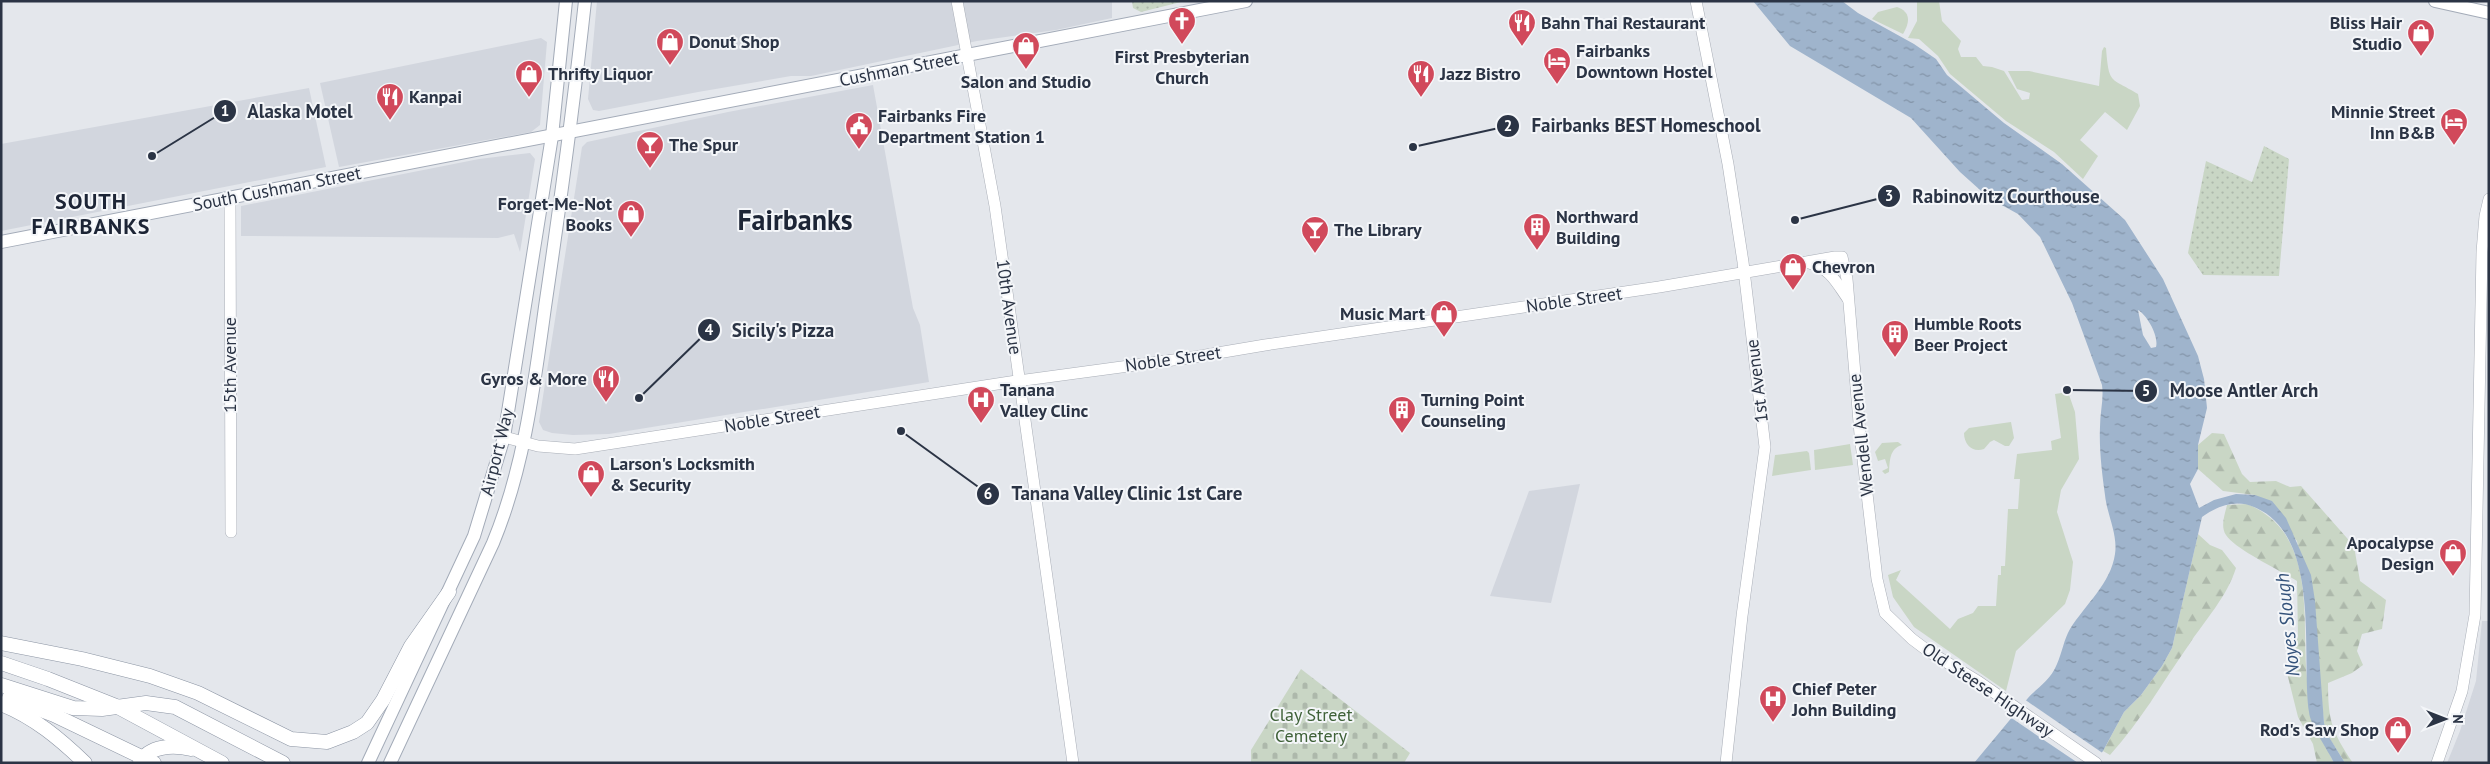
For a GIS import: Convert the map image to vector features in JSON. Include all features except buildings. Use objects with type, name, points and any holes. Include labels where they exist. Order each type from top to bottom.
[{"type":"highway","points":[[1,643],[82,659],[150,676],[198,693],[291,739],[327,742],[352,732],[367,723],[384,700],[411,646],[449,592]]},
{"type":"highway","points":[[1,663],[116,706],[222,763]]},
{"type":"highway","points":[[1,685],[63,707],[92,709],[146,702],[175,706],[283,763]]},
{"type":"highway","points":[[1,695],[54,715],[146,761],[152,750],[170,747],[183,747],[202,752]]},
{"type":"highway","points":[[1,704],[13,709],[54,734],[85,763]]},
{"type":"main road","name":"Airport Way","points":[[368,763],[474,536],[504,437],[552,136],[566,1]]},
{"type":"main road","name":"Airport Way","points":[[390,763],[505,515],[524,442],[570,132],[585,1]]},
{"type":"main road","name":"Cushman Street","points":[[552,136],[1246,1]]},
{"type":"main road","points":[[2435,1],[2489,13]]},
{"type":"main road","name":"South Cushman Street","points":[[1,242],[552,136]]},
{"type":"street","name":"10th Avenue","points":[[956,1],[995,206],[1073,763]]},
{"type":"street","name":"1st Avenue","points":[[1696,1],[1727,157],[1744,271],[1765,447],[1742,616],[1726,763]]},
{"type":"street","name":"15th Avenue","points":[[230,198],[231,532]]},
{"type":"street","points":[[2437,763],[2462,690],[2475,616],[2482,252],[2485,216],[2489,199]]},
{"type":"street","name":"Noble Street","points":[[504,437],[524,442],[575,449],[1659,287],[1835,256],[1842,258]]},
{"type":"street","name":"Wendell Avenue","points":[[1842,258],[1846,268],[1874,550],[1880,598],[1885,613]]},
{"type":"street","points":[[1806,262],[1828,271],[1848,299]]},
{"type":"street","name":"Old Steese Highway","points":[[1885,613],[1912,639],[1979,682],[2096,763]]},
{"type":"shaded area","points":[[597,1],[1112,1],[1112,18],[1056,30],[977,41],[811,76],[791,76],[599,111],[593,110],[588,99]]},
{"type":"shaded area","points":[[541,38],[547,42],[540,125],[531,132],[339,167],[320,83]]},
{"type":"shaded area","points":[[873,85],[913,308],[920,325],[929,382],[609,434],[573,435],[543,430],[539,422],[582,147],[587,142],[728,112]]},
{"type":"shaded area","points":[[309,88],[326,167],[1,231],[1,144]]},
{"type":"shaded area","points":[[530,153],[535,159],[520,252],[514,234],[498,238],[241,236],[241,206],[479,159]]},
{"type":"shaded area","points":[[1580,484],[1551,603],[1490,596],[1529,491]]},
{"type":"shaded area","points":[[2482,621],[2489,621],[2489,763],[2447,763],[2460,731],[2476,681]]},
{"type":"green space","points":[[1132,1],[1185,1],[1141,12],[1133,8]]},
{"type":"green space","points":[[1917,1],[1939,1],[1942,21],[1961,41],[1958,49],[1961,57],[1976,57],[1983,66],[2004,71],[2022,100],[2029,99],[2030,93],[2017,89],[2008,71],[2029,71],[2099,86],[2104,47],[2106,48],[2110,74],[2116,82],[2138,94],[2140,106],[2127,130],[2105,112],[2080,140],[2098,156],[2083,179],[2054,152],[2006,121],[1950,74],[1938,56],[1919,39],[1908,38],[1917,21]]},
{"type":"green space","points":[[1897,7],[1905,12],[1908,18],[1903,34],[1872,19],[1878,12]]},
{"type":"green space","points":[[2264,146],[2289,159],[2279,276],[2203,275],[2188,253],[2206,161],[2252,182]]},
{"type":"green space","points":[[2068,392],[2075,412],[2079,459],[2061,490],[2057,512],[2073,562],[2070,590],[2065,604],[2016,651],[2006,691],[1914,627],[1893,597],[1888,575],[1901,570],[1896,580],[1950,629],[1958,619],[1973,613],[1978,606],[1996,606],[1998,575],[2001,575],[2001,566],[2005,566],[2008,509],[2018,509],[2020,479],[2014,479],[2017,454],[2052,450],[2051,441],[2061,438],[2055,394]]},
{"type":"green space","points":[[2011,422],[2014,438],[2009,446],[1994,440],[1984,449],[1976,450],[1967,444],[1964,437],[1964,433],[1969,428]]},
{"type":"green space","points":[[2212,433],[2224,434],[2242,474],[2250,482],[2276,481],[2290,487],[2301,486],[2354,546],[2360,581],[2386,600],[2382,629],[2362,634],[2357,651],[2363,665],[2352,673],[2328,683],[2330,717],[2340,743],[2353,763],[2345,763],[2329,737],[2324,723],[2316,641],[2297,541],[2255,495],[2223,491],[2198,469],[2198,445]]},
{"type":"green space","points":[[1898,442],[1902,445],[1892,452],[1889,472],[1885,474],[1882,471],[1888,468],[1885,459],[1878,461],[1875,452],[1882,443]]},
{"type":"green space","points":[[1850,444],[1853,465],[1815,470],[1814,450]]},
{"type":"green space","points":[[1807,451],[1809,453],[1811,470],[1772,476],[1775,455]]},
{"type":"green space","points":[[2247,504],[2270,517],[2285,535],[2296,556],[2304,604],[2307,679],[2318,722],[2334,763],[2317,763],[2313,744],[2298,717],[2287,673],[2298,636],[2297,581],[2239,547],[2231,541],[2224,531],[2227,505]]},
{"type":"green space","points":[[2198,534],[2210,545],[2222,550],[2236,568],[2232,579],[2221,599],[2141,715],[2110,755],[2103,751],[2124,712],[2141,695],[2162,666],[2172,648]]},
{"type":"green space","name":"Clay Street Cemetery","points":[[1301,669],[1410,753],[1404,763],[1251,763],[1251,750]]},
{"type":"water","points":[[1753,1],[1842,1],[1858,13],[1914,44],[1936,59],[1947,75],[2004,123],[2062,164],[2125,220],[2163,279],[2198,356],[2204,379],[2207,408],[2198,445],[2198,469],[2190,484],[2199,508],[2214,500],[2236,494],[2255,495],[2272,501],[2286,518],[2311,575],[2315,601],[2324,723],[2329,737],[2345,763],[2334,763],[2310,717],[2304,598],[2299,569],[2290,543],[2276,521],[2254,507],[2234,504],[2220,507],[2202,517],[2172,648],[2162,666],[2141,695],[2124,712],[2103,751],[2094,763],[1974,763],[2028,698],[2051,675],[2070,629],[2097,593],[2113,565],[2116,547],[2106,502],[2100,452],[2102,385],[2072,303],[2040,237],[2018,214],[1989,198],[1960,172],[1911,118],[1790,46]],"holes":[[[2138,310],[2154,332],[2156,347],[2151,348],[2143,335]]]},
{"type":"pier","points":[[2024,699],[2104,754],[2097,763],[2078,763],[2010,717]]},
{"type":"place","name":"First Presbyterian Church","points":[[1182,45]]},
{"type":"place","name":"Bahn Thai Restaurant","points":[[1522,47]]},
{"type":"place","name":"Bliss Hair Studio","points":[[2421,57]]},
{"type":"place","name":"Donut Shop","points":[[670,66]]},
{"type":"place","name":"Salon and Studio","points":[[1026,70]]},
{"type":"place","name":"Fairbanks Downtown Hostel","points":[[1557,85]]},
{"type":"place","name":"Thrifty Liquor","points":[[529,98]]},
{"type":"place","name":"Jazz Bistro","points":[[1421,98]]},
{"type":"place","name":"Kanpai","points":[[390,121]]},
{"type":"place","name":"Minnie Street Inn B&B","points":[[2454,146]]},
{"type":"place","name":"Fairbanks BEST Homeschool","points":[[1413,147]]},
{"type":"place","name":"Fairbanks Fire Department Station 1","points":[[859,150]]},
{"type":"place","name":"Alaska Motel","points":[[152,156]]},
{"type":"place","name":"The Spur","points":[[650,169]]},
{"type":"place","name":"Rabinowitz Courthouse","points":[[1795,220]]},
{"type":"place","name":"Forget-Me-Not Books","points":[[631,238]]},
{"type":"place","name":"Northward Building","points":[[1537,251]]},
{"type":"place","name":"The Library","points":[[1315,254]]},
{"type":"place","name":"Chevron","points":[[1793,291]]},
{"type":"place","name":"Music Mart","points":[[1444,338]]},
{"type":"place","name":"Humble Roots Beer Project","points":[[1895,358]]},
{"type":"place","name":"Moose Antler Arch","points":[[2067,390]]},
{"type":"place","name":"Sicily's Pizza","points":[[639,398]]},
{"type":"place","name":"Gyros & More","points":[[606,403]]},
{"type":"place","name":"Tanana Valley Clinc","points":[[981,424]]},
{"type":"place","name":"Tanana Valley Clinic 1st Care","points":[[901,431]]},
{"type":"place","name":"Turning Point Counseling","points":[[1402,434]]},
{"type":"place","name":"Larson's Locksmith & Security","points":[[591,498]]},
{"type":"place","name":"Apocalypse Design","points":[[2453,577]]},
{"type":"place","name":"Chief Peter John Building","points":[[1773,723]]},
{"type":"place","name":"Rod's Saw Shop","points":[[2398,754]]},
{"type":"district","name":"SOUTH FAIRBANKS","points":[[91,214]]},
{"type":"district","name":"Fairbanks","points":[[795,220]]},
{"type":"water label","name":"Noyes Slough","points":[[2287,625]]}]
